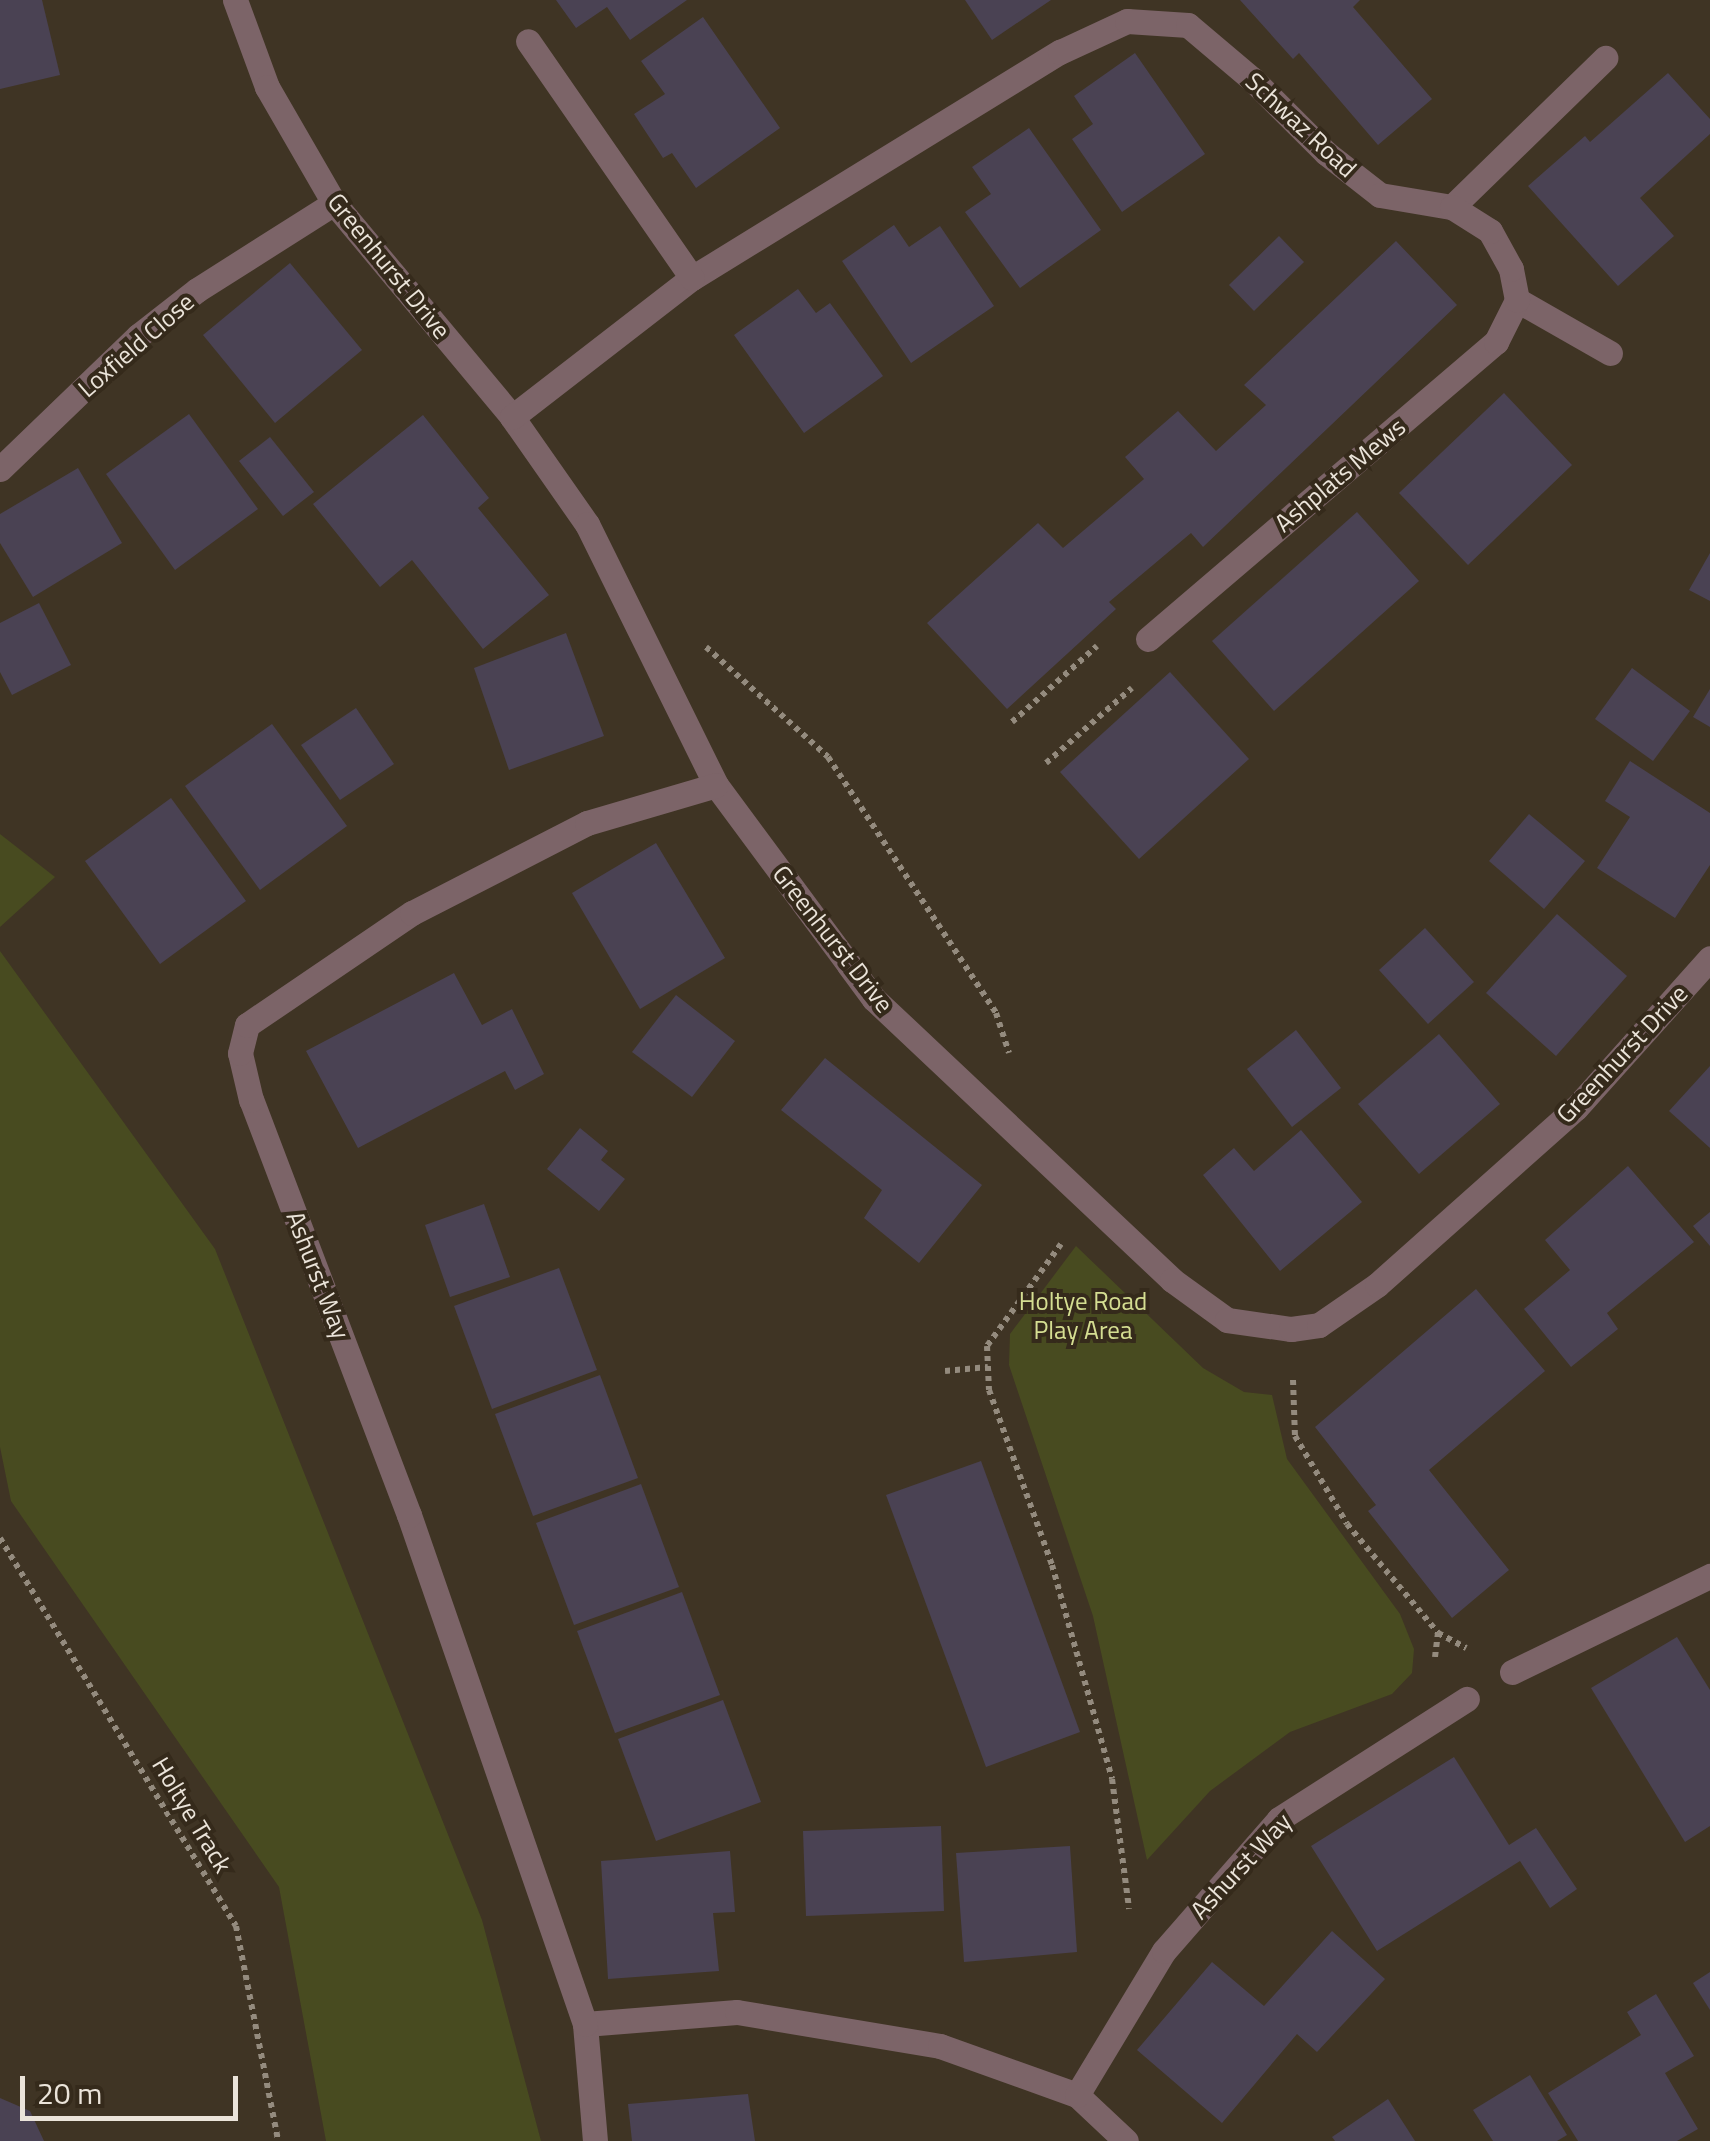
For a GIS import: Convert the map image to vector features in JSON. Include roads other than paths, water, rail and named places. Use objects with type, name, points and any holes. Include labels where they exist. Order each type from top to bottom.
[{"type":"street","name":"Greenhurst Drive","points":[[234,0],[267,87],[334,203],[512,417],[587,524],[716,785],[874,998],[1172,1280],[1227,1320],[1291,1328],[1320,1325],[1377,1285],[1576,1108],[1710,958]]},
{"type":"street","name":"Schwaz Road","points":[[512,417],[692,278],[1125,11],[1188,25],[1252,78],[1326,153],[1380,195],[1452,207]]},
{"type":"street","points":[[528,40],[692,278]]},
{"type":"street","points":[[1606,58],[1452,207],[1490,231],[1511,269],[1517,300],[1610,353]]},
{"type":"street","name":"Loxfield Close","points":[[0,468],[138,336],[197,290],[334,203]]},
{"type":"street","name":"Ashplats Mews","points":[[1148,639],[1496,342],[1517,300]]},
{"type":"street","name":"Ashurst Way","points":[[595,2141],[584,2024],[409,1515],[251,1100],[240,1053],[247,1025],[412,913],[586,823],[716,785]]},
{"type":"street","points":[[1512,1672],[1710,1576]]},
{"type":"street","name":"Ashurst Way","points":[[1077,2095],[1164,1951],[1279,1819],[1468,1699]]},
{"type":"street","points":[[584,2024],[738,2012],[940,2046],[1077,2095],[1126,2141]]},
{"type":"park label","name":"Holtye Road Play Area","points":[[1083,1316]]}]
